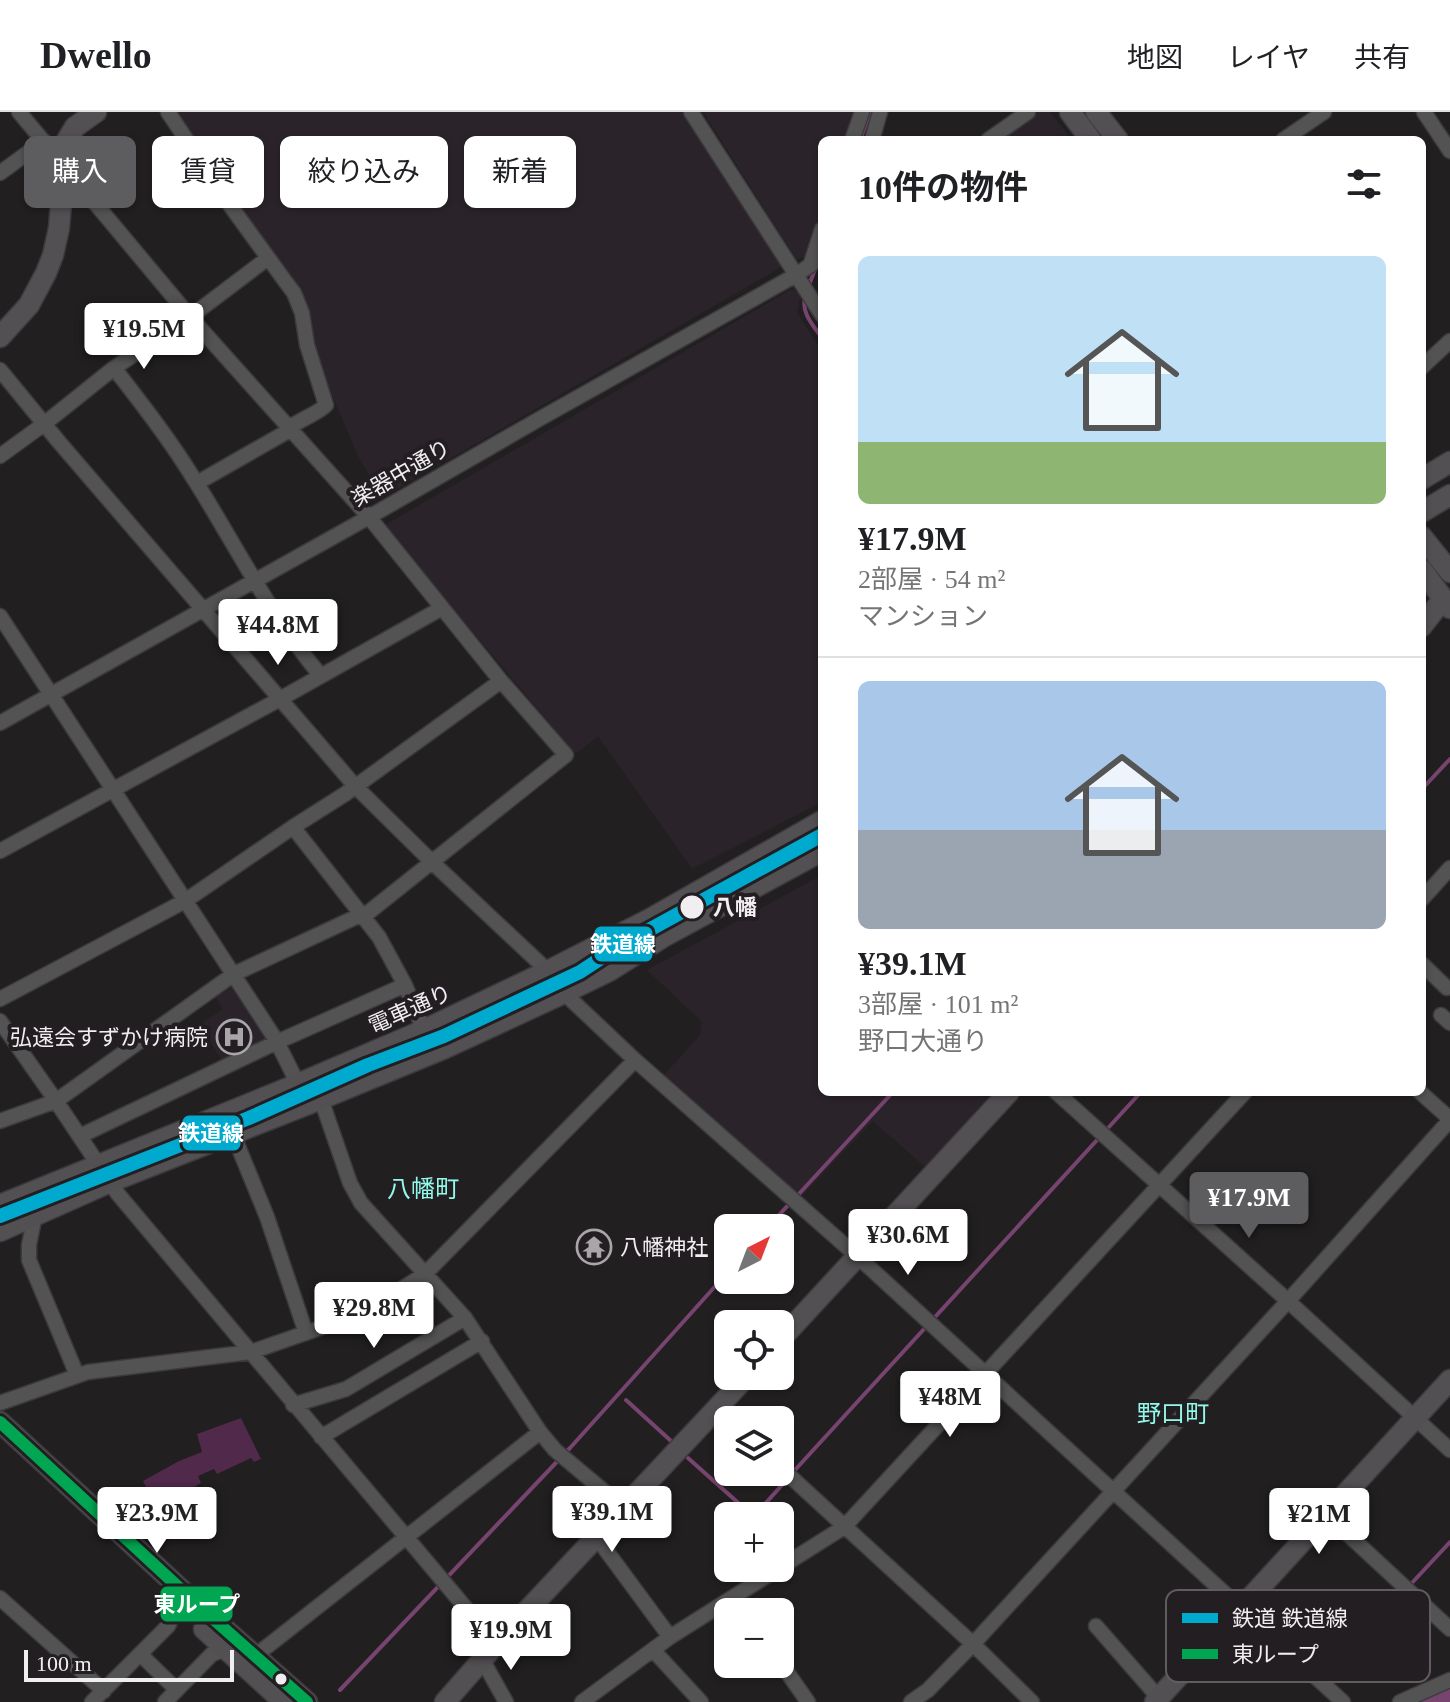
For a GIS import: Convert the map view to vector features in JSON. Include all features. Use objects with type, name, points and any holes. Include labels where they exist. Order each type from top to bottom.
[{"type":"street","points":[[19,112],[40,136]]},
{"type":"street","points":[[69,136],[96,112]]},
{"type":"street","points":[[168,112],[298,304],[307,345],[326,399],[323,409],[305,416],[290,429],[197,483]]},
{"type":"street","points":[[691,112],[818,309]]},
{"type":"street","points":[[853,136],[862,112]]},
{"type":"street","points":[[873,136],[880,112]]},
{"type":"street","points":[[994,136],[1028,112]]},
{"type":"street","points":[[1070,112],[1088,136]]},
{"type":"street","points":[[1096,112],[1115,136]]},
{"type":"street","points":[[1289,136],[1324,112]]},
{"type":"street","points":[[1424,112],[1450,151]]},
{"type":"street","points":[[0,173],[24,156]]},
{"type":"street","points":[[0,337],[29,305],[50,265],[61,208]]},
{"type":"street","points":[[0,1121],[56,1101],[234,974],[364,916],[566,755],[501,681],[369,517],[190,317],[99,208]]},
{"type":"street","points":[[0,456],[114,368],[190,317],[268,258]]},
{"type":"street","name":"楽器中通り","points":[[0,723],[541,418],[803,286],[816,262]]},
{"type":"street","points":[[1426,363],[1450,341]]},
{"type":"street","points":[[114,368],[197,483],[236,551],[290,635],[321,676]]},
{"type":"street","points":[[0,370],[355,786],[548,971],[564,993],[635,1060],[857,1256],[1221,1590]]},
{"type":"street","points":[[1426,477],[1450,462]]},
{"type":"street","points":[[1426,510],[1450,495]]},
{"type":"street","points":[[1426,542],[1450,572]]},
{"type":"street","points":[[1426,575],[1447,604],[1426,622]]},
{"type":"street","points":[[0,851],[442,608]]},
{"type":"street","points":[[0,616],[234,974],[277,1042],[298,1084]]},
{"type":"street","points":[[0,999],[185,901],[355,786],[501,681]]},
{"type":"street","name":"電車通り","points":[[0,1231],[35,1215],[105,1174],[548,971],[650,919],[818,823]]},
{"type":"street","points":[[293,827],[379,937],[405,985],[424,1030]]},
{"type":"street","name":"電車通り","points":[[0,1205],[233,1134],[445,1048],[609,971],[663,937],[818,853]]},
{"type":"street","points":[[1426,895],[1450,868]]},
{"type":"street","points":[[1426,968],[1447,988]]},
{"type":"street","points":[[80,1136],[405,985]]},
{"type":"street","points":[[0,1021],[118,1194],[496,1644]]},
{"type":"street","points":[[0,1403],[88,1372],[251,1352],[340,1321],[386,1299],[425,1274],[635,1060]]},
{"type":"street","points":[[794,1325],[1005,1096]]},
{"type":"street","points":[[1060,1096],[1450,1450]]},
{"type":"street","points":[[582,1702],[670,1637],[844,1527],[1241,1096]]},
{"type":"street","points":[[911,1702],[928,1690],[973,1644],[1450,1120],[1424,1096]]},
{"type":"street","points":[[321,1099],[350,1183],[361,1203],[465,1318],[555,1450],[624,1508]]},
{"type":"street","points":[[233,1134],[267,1217],[306,1333]]},
{"type":"street","points":[[35,1215],[29,1260],[77,1375]]},
{"type":"street","points":[[293,1405],[346,1389],[465,1318]]},
{"type":"street","points":[[321,1437],[482,1341]]},
{"type":"street","points":[[1258,1590],[1450,1380]]},
{"type":"street","points":[[0,1422],[307,1702]]},
{"type":"street","points":[[445,1702],[624,1508],[714,1423]]},
{"type":"street","points":[[255,1656],[540,1432]]},
{"type":"street","points":[[0,1440],[284,1702]]},
{"type":"street","points":[[794,1480],[1032,1702]]},
{"type":"street","points":[[1327,1515],[1408,1590]]},
{"type":"street","points":[[597,1538],[670,1637]]},
{"type":"street","points":[[92,1702],[171,1621],[173,1607],[170,1597]]},
{"type":"street","points":[[0,1598],[104,1691]]},
{"type":"street","points":[[1430,1610],[1450,1629]]},
{"type":"street","points":[[1096,1626],[1157,1700],[1173,1682]]},
{"type":"street","points":[[165,1702],[212,1654],[227,1649]]},
{"type":"street","points":[[653,1650],[701,1702]]},
{"type":"street","points":[[141,1655],[177,1690]]},
{"type":"street","points":[[483,1661],[506,1702]]},
{"type":"street","points":[[791,1678],[808,1702]]},
{"type":"street","points":[[1400,1702],[1450,1680]]},
{"type":"street","points":[[1321,1682],[1343,1702]]},
{"type":"shaded area","points":[[174,112],[682,112],[783,266],[382,498],[358,456],[329,388],[302,294],[239,208],[264,208],[264,136],[190,136]]},
{"type":"shaded area","points":[[703,112],[856,112],[847,136],[818,136],[818,223],[805,256],[797,260]]},
{"type":"shaded area","points":[[1038,112],[1050,112],[1069,136],[1004,136]]},
{"type":"shaded area","points":[[792,289],[801,294],[797,313],[818,345],[818,804],[692,869],[598,736],[576,754],[385,525]]},
{"type":"shaded area","points":[[818,877],[818,1096],[989,1096],[925,1167],[873,1121],[799,1199],[663,1076],[700,1035],[702,1022],[647,970]]},
{"type":"shaded area","points":[[231,987],[266,1040],[248,1051],[245,1048],[223,1062],[199,1025],[223,1009],[216,997]]},
{"type":"shaded area","points":[[241,1418],[261,1459],[254,1462],[251,1458],[217,1474],[214,1469],[198,1476],[201,1483],[194,1487],[197,1494],[159,1515],[143,1481],[202,1452],[197,1434]]},
{"type":"waterway","points":[[861,136],[870,112]]},
{"type":"waterway","points":[[809,285],[816,267]]},
{"type":"waterway","points":[[805,297],[806,314],[818,332]]},
{"type":"waterway","points":[[1426,785],[1450,759]]},
{"type":"waterway","points":[[797,1196],[889,1096]]},
{"type":"waterway","points":[[795,1470],[1137,1096]]},
{"type":"waterway","points":[[780,1214],[791,1202]]},
{"type":"waterway","points":[[340,1690],[570,1448],[714,1288]]},
{"type":"waterway","points":[[626,1400],[670,1440]]},
{"type":"waterway","points":[[688,1458],[737,1502]]},
{"type":"waterway","points":[[767,1502],[781,1486]]},
{"type":"waterway","points":[[1410,1585],[1450,1542]]},
{"type":"waterway","points":[[1427,1702],[1450,1692]]},
{"type":"rail line","name":"鉄道線","points":[[0,1216],[249,1118],[368,1065],[444,1036],[580,972],[618,947],[818,837]]},
{"type":"transit line","name":"東ループ","points":[[0,1422],[307,1702]]},
{"type":"place","name":"八幡","points":[[692,907]]},
{"type":"place","name":"弘遠会すずかけ病院","points":[[234,1037]]},
{"type":"place","name":"八幡神社","points":[[594,1247]]},
{"type":"district","name":"八幡町","points":[[423,1189]]},
{"type":"district","name":"野口町","points":[[1173,1414]]}]
